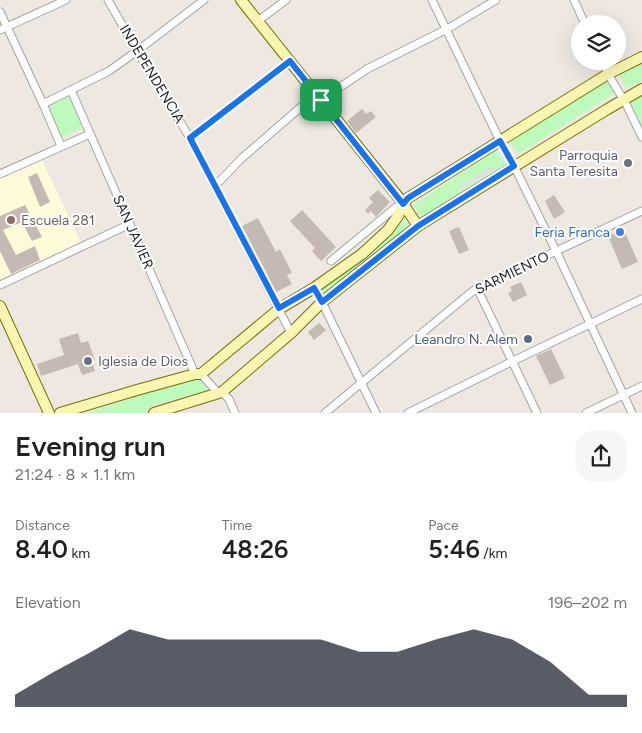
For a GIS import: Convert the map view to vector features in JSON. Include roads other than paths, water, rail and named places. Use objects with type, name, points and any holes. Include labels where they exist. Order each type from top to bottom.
[{"type":"main road","points":[[241,0],[403,204],[418,226]]},
{"type":"main road","points":[[0,306],[51,413],[61,413],[198,374],[279,308],[314,288],[362,254],[388,230],[408,198],[608,74],[642,57]]},
{"type":"main road","points":[[154,413],[221,393],[291,334],[322,302],[418,226],[642,89]]},
{"type":"street","points":[[3,29],[66,0]]},
{"type":"street","name":"INDEPENDENCIA","points":[[108,0],[190,138],[291,334]]},
{"type":"street","points":[[43,104],[109,71],[204,0]]},
{"type":"street","points":[[258,21],[286,0]]},
{"type":"street","points":[[432,0],[591,324],[632,413]]},
{"type":"street","points":[[215,186],[242,158],[318,97],[447,30],[496,0]]},
{"type":"street","points":[[574,0],[581,15]]},
{"type":"street","points":[[0,12],[3,29],[43,104],[61,146]]},
{"type":"street","points":[[190,138],[290,61]]},
{"type":"street","points":[[606,70],[642,137]]},
{"type":"street","name":"SAN JAVIER","points":[[71,90],[198,374],[229,399],[236,413]]},
{"type":"street","points":[[0,174],[90,134]]},
{"type":"street","points":[[331,261],[394,208],[403,204]]},
{"type":"street","name":"SARMIENTO","points":[[325,413],[477,288],[642,211]]},
{"type":"street","points":[[0,286],[130,224]]},
{"type":"street","points":[[314,288],[376,413]]},
{"type":"street","points":[[477,288],[537,413]]},
{"type":"street","points":[[408,413],[642,299]]},
{"type":"street","points":[[586,413],[642,386]]},
{"type":"place","name":"Parroquia Santa Teresita","points":[[628,163]]},
{"type":"place","name":"Escuela 281","points":[[11,220]]},
{"type":"place","name":"Feria Franca","points":[[620,232]]},
{"type":"place","name":"Leandro N. Alem","points":[[528,339]]},
{"type":"place","name":"Iglesia de Dios","points":[[88,361]]}]
